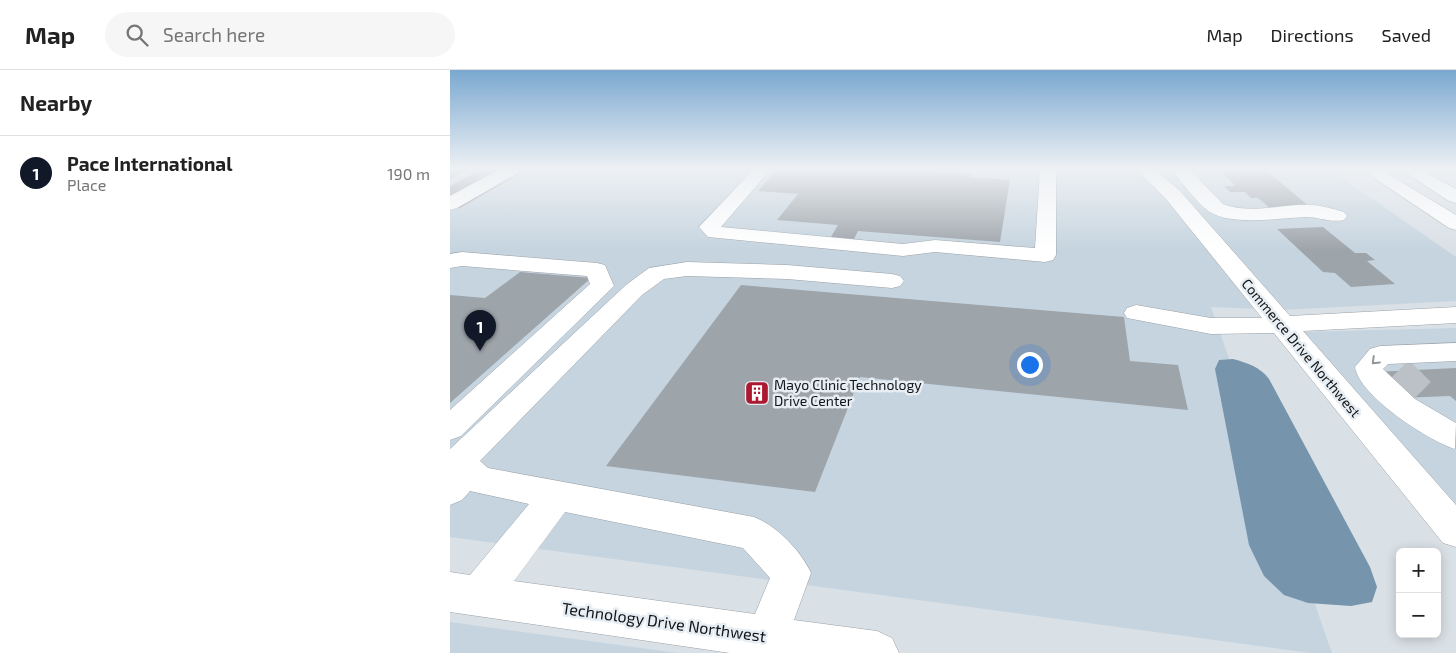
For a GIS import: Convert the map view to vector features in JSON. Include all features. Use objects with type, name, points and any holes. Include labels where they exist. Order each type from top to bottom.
[{"type":"street","points":[[450,204],[463,196]]},
{"type":"street","points":[[737,196],[708,227],[715,233],[903,250],[935,246],[1045,255],[1048,196]]},
{"type":"street","name":"Commerce Drive Northwest","points":[[1174,196],[1456,531]]},
{"type":"street","points":[[1205,196],[1212,204],[1226,212],[1243,214],[1313,211],[1337,216]]},
{"type":"street","points":[[1413,196],[1456,224]]},
{"type":"street","points":[[450,261],[462,259],[597,270],[602,286],[450,428]]},
{"type":"street","points":[[767,636],[791,573],[754,534],[478,480],[459,480],[459,461],[634,290],[657,273],[687,270],[778,272],[892,281]]},
{"type":"street","points":[[1136,313],[1211,326],[1240,327],[1456,315]]},
{"type":"street","points":[[1455,438],[1404,408],[1370,373],[1368,367],[1380,355],[1401,362],[1456,352]]},
{"type":"street","points":[[1424,397],[1455,438]]},
{"type":"street","points":[[464,594],[557,496]]},
{"type":"street","name":"Technology Drive Northwest","points":[[464,594],[877,653]]},
{"type":"shaded area","points":[[450,196],[1368,196],[1456,257],[1456,301],[1281,310],[1211,307],[1332,653],[1311,653],[450,537]]},
{"type":"shaded area","points":[[1456,328],[1456,509],[1301,332]]},
{"type":"shaded area","points":[[450,622],[678,653],[450,653]]},
{"type":"water","points":[[1233,359],[1262,371],[1269,379],[1370,567],[1377,587],[1372,602],[1351,606],[1308,603],[1284,595],[1264,576],[1249,545],[1215,369],[1219,360]]},
{"type":"building","points":[[470,196],[480,196],[460,208],[451,207]]},
{"type":"building","points":[[796,196],[1007,196],[1000,242],[858,231],[854,239],[831,237],[838,225],[777,220]]},
{"type":"building","points":[[1249,196],[1297,196],[1311,208],[1271,209],[1258,198]]},
{"type":"building","points":[[1323,227],[1355,253],[1366,253],[1375,260],[1367,261],[1395,284],[1351,287],[1335,273],[1323,272],[1277,229]]},
{"type":"building","points":[[520,272],[591,278],[450,403],[450,295],[485,298]]},
{"type":"building","name":"Mayo Clinic Technology Drive Center","points":[[741,285],[1124,317],[1130,361],[1178,365],[1188,410],[860,377],[815,492],[606,466]]},
{"type":"building","points":[[1456,368],[1456,401],[1450,396],[1399,398],[1374,372]]},
{"type":"tunnel","points":[[1398,371],[1424,397]]},
{"type":"place","name":"Pace International","points":[[480,351]]},
{"type":"place","name":"Mayo Clinic Technology Drive Center","points":[[757,393]]}]
